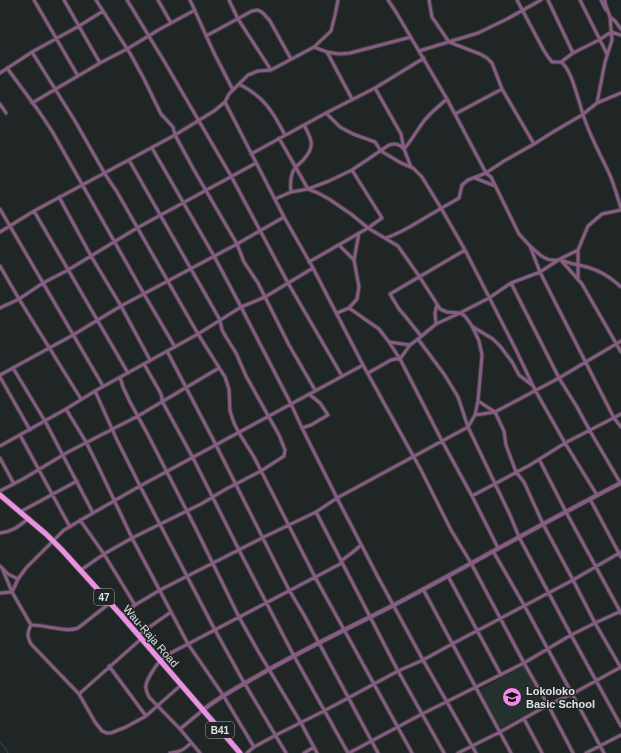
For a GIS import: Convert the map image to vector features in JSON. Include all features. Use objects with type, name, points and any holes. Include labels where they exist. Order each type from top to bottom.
[{"type":"main road","name":"Wau-Raja Road","points":[[0,495],[53,541],[81,570],[202,709]]},
{"type":"main road","name":"B41","points":[[202,709],[240,753]]},
{"type":"street","points":[[34,0],[78,76]]},
{"type":"street","points":[[64,0],[100,63]]},
{"type":"street","points":[[96,0],[127,49],[161,114],[173,127],[176,135],[237,244],[244,262],[258,283],[289,345],[315,390]]},
{"type":"street","points":[[127,0],[199,120],[231,176],[288,283],[342,376]]},
{"type":"street","points":[[158,0],[171,23]]},
{"type":"street","points":[[190,0],[233,90]]},
{"type":"street","points":[[229,0],[238,19],[271,70]]},
{"type":"street","points":[[0,232],[34,211],[176,135],[214,111],[225,102],[229,94],[248,75],[258,71],[271,70],[314,47],[331,32],[338,0]]},
{"type":"street","points":[[388,0],[424,58],[486,173],[491,177],[519,234],[530,246],[548,260],[560,259],[568,263],[599,271],[621,287]]},
{"type":"street","points":[[429,0],[432,17],[449,42],[464,47],[487,58],[492,63],[502,89],[534,144]]},
{"type":"street","points":[[517,0],[552,62],[561,62],[573,53],[611,32]]},
{"type":"street","points":[[419,51],[478,33],[541,0]]},
{"type":"street","points":[[548,0],[573,53]]},
{"type":"street","points":[[580,0],[607,54]]},
{"type":"street","points":[[601,0],[610,17],[621,29]]},
{"type":"street","points":[[597,103],[601,78],[612,40],[610,17],[605,0]]},
{"type":"street","points":[[32,103],[195,10]]},
{"type":"street","points":[[206,36],[252,11],[257,10],[264,14],[270,21],[291,59]]},
{"type":"street","points":[[0,73],[32,52],[103,11]]},
{"type":"street","points":[[611,32],[621,35]]},
{"type":"street","points":[[314,47],[327,52],[339,54],[350,53],[411,37]]},
{"type":"street","points":[[32,52],[117,192],[198,334],[225,378],[229,388],[230,412],[234,423],[254,457],[315,577],[412,753]]},
{"type":"street","points":[[327,52],[352,99]]},
{"type":"street","points":[[251,154],[375,88],[424,58]]},
{"type":"street","points":[[561,62],[573,80],[582,115],[609,174],[621,209],[602,214],[588,226],[578,250],[578,279]]},
{"type":"street","points":[[7,68],[52,131],[175,347]]},
{"type":"street","points":[[238,84],[264,102],[271,110],[285,135]]},
{"type":"street","points":[[375,88],[401,134],[404,149],[411,167]]},
{"type":"street","points":[[455,114],[502,89]]},
{"type":"street","points":[[386,238],[408,228],[459,198],[462,185],[468,180],[486,173],[582,115],[597,103],[621,93]]},
{"type":"street","points":[[404,149],[431,113],[447,99]]},
{"type":"street","points":[[225,102],[363,365],[414,456],[451,530],[471,563],[573,753]]},
{"type":"street","points":[[0,104],[6,113]]},
{"type":"street","points":[[326,113],[340,127],[375,142],[381,151],[411,167],[422,177],[442,208],[465,250],[516,350],[534,389],[597,495]]},
{"type":"street","points":[[291,192],[290,182],[296,167],[304,159],[311,148],[310,137],[304,125]]},
{"type":"street","points":[[121,615],[160,590],[288,524],[316,512],[337,498],[468,427],[475,415],[478,401],[482,355],[479,341],[472,326],[465,316],[460,313],[447,312],[440,309],[401,249],[386,238],[368,228],[329,199],[318,192],[308,189],[279,138]]},
{"type":"street","points":[[275,199],[291,192],[308,189],[329,181],[352,170],[389,145],[399,144],[404,149]]},
{"type":"street","points":[[152,148],[214,256],[291,404],[361,545],[423,660],[476,753]]},
{"type":"street","points":[[81,570],[104,554],[132,538],[261,471],[284,456],[285,450],[279,436],[246,376],[236,353],[226,337],[220,320],[129,160]]},
{"type":"street","points":[[0,308],[19,299],[43,283],[68,270],[137,228],[256,163]]},
{"type":"street","points":[[309,262],[368,228],[382,218],[352,170]]},
{"type":"street","points":[[475,178],[495,186]]},
{"type":"street","points":[[59,198],[150,360]]},
{"type":"street","points":[[0,209],[103,386]]},
{"type":"street","points":[[34,211],[128,373]]},
{"type":"street","points":[[30,430],[0,376],[121,306],[168,282],[284,217]]},
{"type":"street","points":[[337,313],[349,308],[357,299],[359,287],[354,260],[359,233]]},
{"type":"street","points":[[339,245],[354,260]]},
{"type":"street","points":[[530,246],[540,272],[614,418],[621,427]]},
{"type":"street","points":[[421,336],[399,309],[390,294],[465,250]]},
{"type":"street","points":[[400,359],[410,345],[436,324],[489,298],[511,283],[540,272],[560,259],[578,250]]},
{"type":"street","points":[[560,259],[578,279],[621,352]]},
{"type":"street","points":[[0,266],[81,399]]},
{"type":"street","points":[[0,439],[1,445],[20,436],[103,386],[198,334],[241,307],[265,297],[313,268]]},
{"type":"street","points":[[180,729],[202,709],[223,695],[269,669],[394,605],[621,483],[559,378],[511,283]]},
{"type":"street","points":[[436,324],[434,313],[437,304]]},
{"type":"street","points":[[349,308],[378,329],[400,359],[498,548]]},
{"type":"street","points":[[472,326],[500,346],[512,362],[519,375],[534,389]]},
{"type":"street","points":[[418,339],[452,386],[468,427],[519,537],[621,726]]},
{"type":"street","points":[[475,415],[495,412],[534,389],[559,378],[621,341]]},
{"type":"street","points":[[389,342],[410,345]]},
{"type":"street","points":[[167,351],[289,590],[378,753]]},
{"type":"street","points":[[368,373],[391,360],[400,359]]},
{"type":"street","points":[[144,364],[160,392],[162,401],[193,458],[266,603],[348,753],[524,663],[571,635],[621,612],[566,512],[540,459]]},
{"type":"street","points":[[12,592],[18,579],[26,568],[61,532],[140,486],[363,365]]},
{"type":"street","points":[[13,368],[45,421],[93,513]]},
{"type":"street","points":[[0,491],[86,442],[138,416],[219,368]]},
{"type":"street","points":[[120,377],[125,391],[239,617],[301,722],[317,753]]},
{"type":"street","points":[[95,391],[112,429],[160,524],[245,683],[286,753]]},
{"type":"street","points":[[302,428],[311,425],[328,415],[320,403],[309,394]]},
{"type":"street","points":[[458,753],[621,668],[595,623],[543,524],[524,482],[516,472],[506,445],[504,431],[495,412],[478,401]]},
{"type":"street","points":[[66,409],[86,442],[132,538],[188,644],[223,695],[254,747]]},
{"type":"street","points":[[472,496],[540,459],[565,443],[621,414]]},
{"type":"street","points":[[20,436],[70,527]]},
{"type":"street","points":[[0,458],[14,484]]},
{"type":"street","points":[[20,512],[77,481]]},
{"type":"street","points":[[590,499],[621,557]]},
{"type":"street","points":[[316,512],[398,671],[444,753]]},
{"type":"street","points":[[0,534],[13,530],[28,519]]},
{"type":"street","points":[[80,520],[104,554],[135,605]]},
{"type":"street","points":[[200,753],[180,729],[149,697],[146,690],[146,685],[160,661],[169,654],[341,562],[361,545]]},
{"type":"street","points":[[494,551],[604,753]]},
{"type":"street","points":[[247,753],[254,747],[276,735],[374,685],[398,671],[423,660],[476,630],[573,580],[620,553]]},
{"type":"street","points":[[1,567],[8,574],[18,579]]},
{"type":"street","points":[[1,567],[12,592],[31,625]]},
{"type":"street","points":[[448,576],[501,675]]},
{"type":"street","points":[[423,589],[511,753]]},
{"type":"street","points":[[0,593],[12,592]]},
{"type":"street","points":[[31,625],[74,630],[110,603]]},
{"type":"street","points":[[79,694],[140,637],[171,612]]},
{"type":"street","points":[[31,625],[28,630],[27,637],[31,644],[79,694],[94,722],[102,731],[106,733],[111,734],[146,716],[181,686]]},
{"type":"street","points":[[109,666],[146,716]]},
{"type":"street","points":[[524,719],[542,753]]},
{"type":"street","points":[[586,753],[621,735]]},
{"type":"street","points":[[170,753],[184,750],[191,743]]},
{"type":"street","points":[[304,753],[314,747]]},
{"type":"shaded area","name":"Lokoloko Basic School","points":[[524,666],[544,705],[500,728],[479,690]]},
{"type":"waterway","points":[[0,743],[4,746],[8,753]]},
{"type":"place","name":"Lokoloko Basic School","points":[[512,697]]}]
